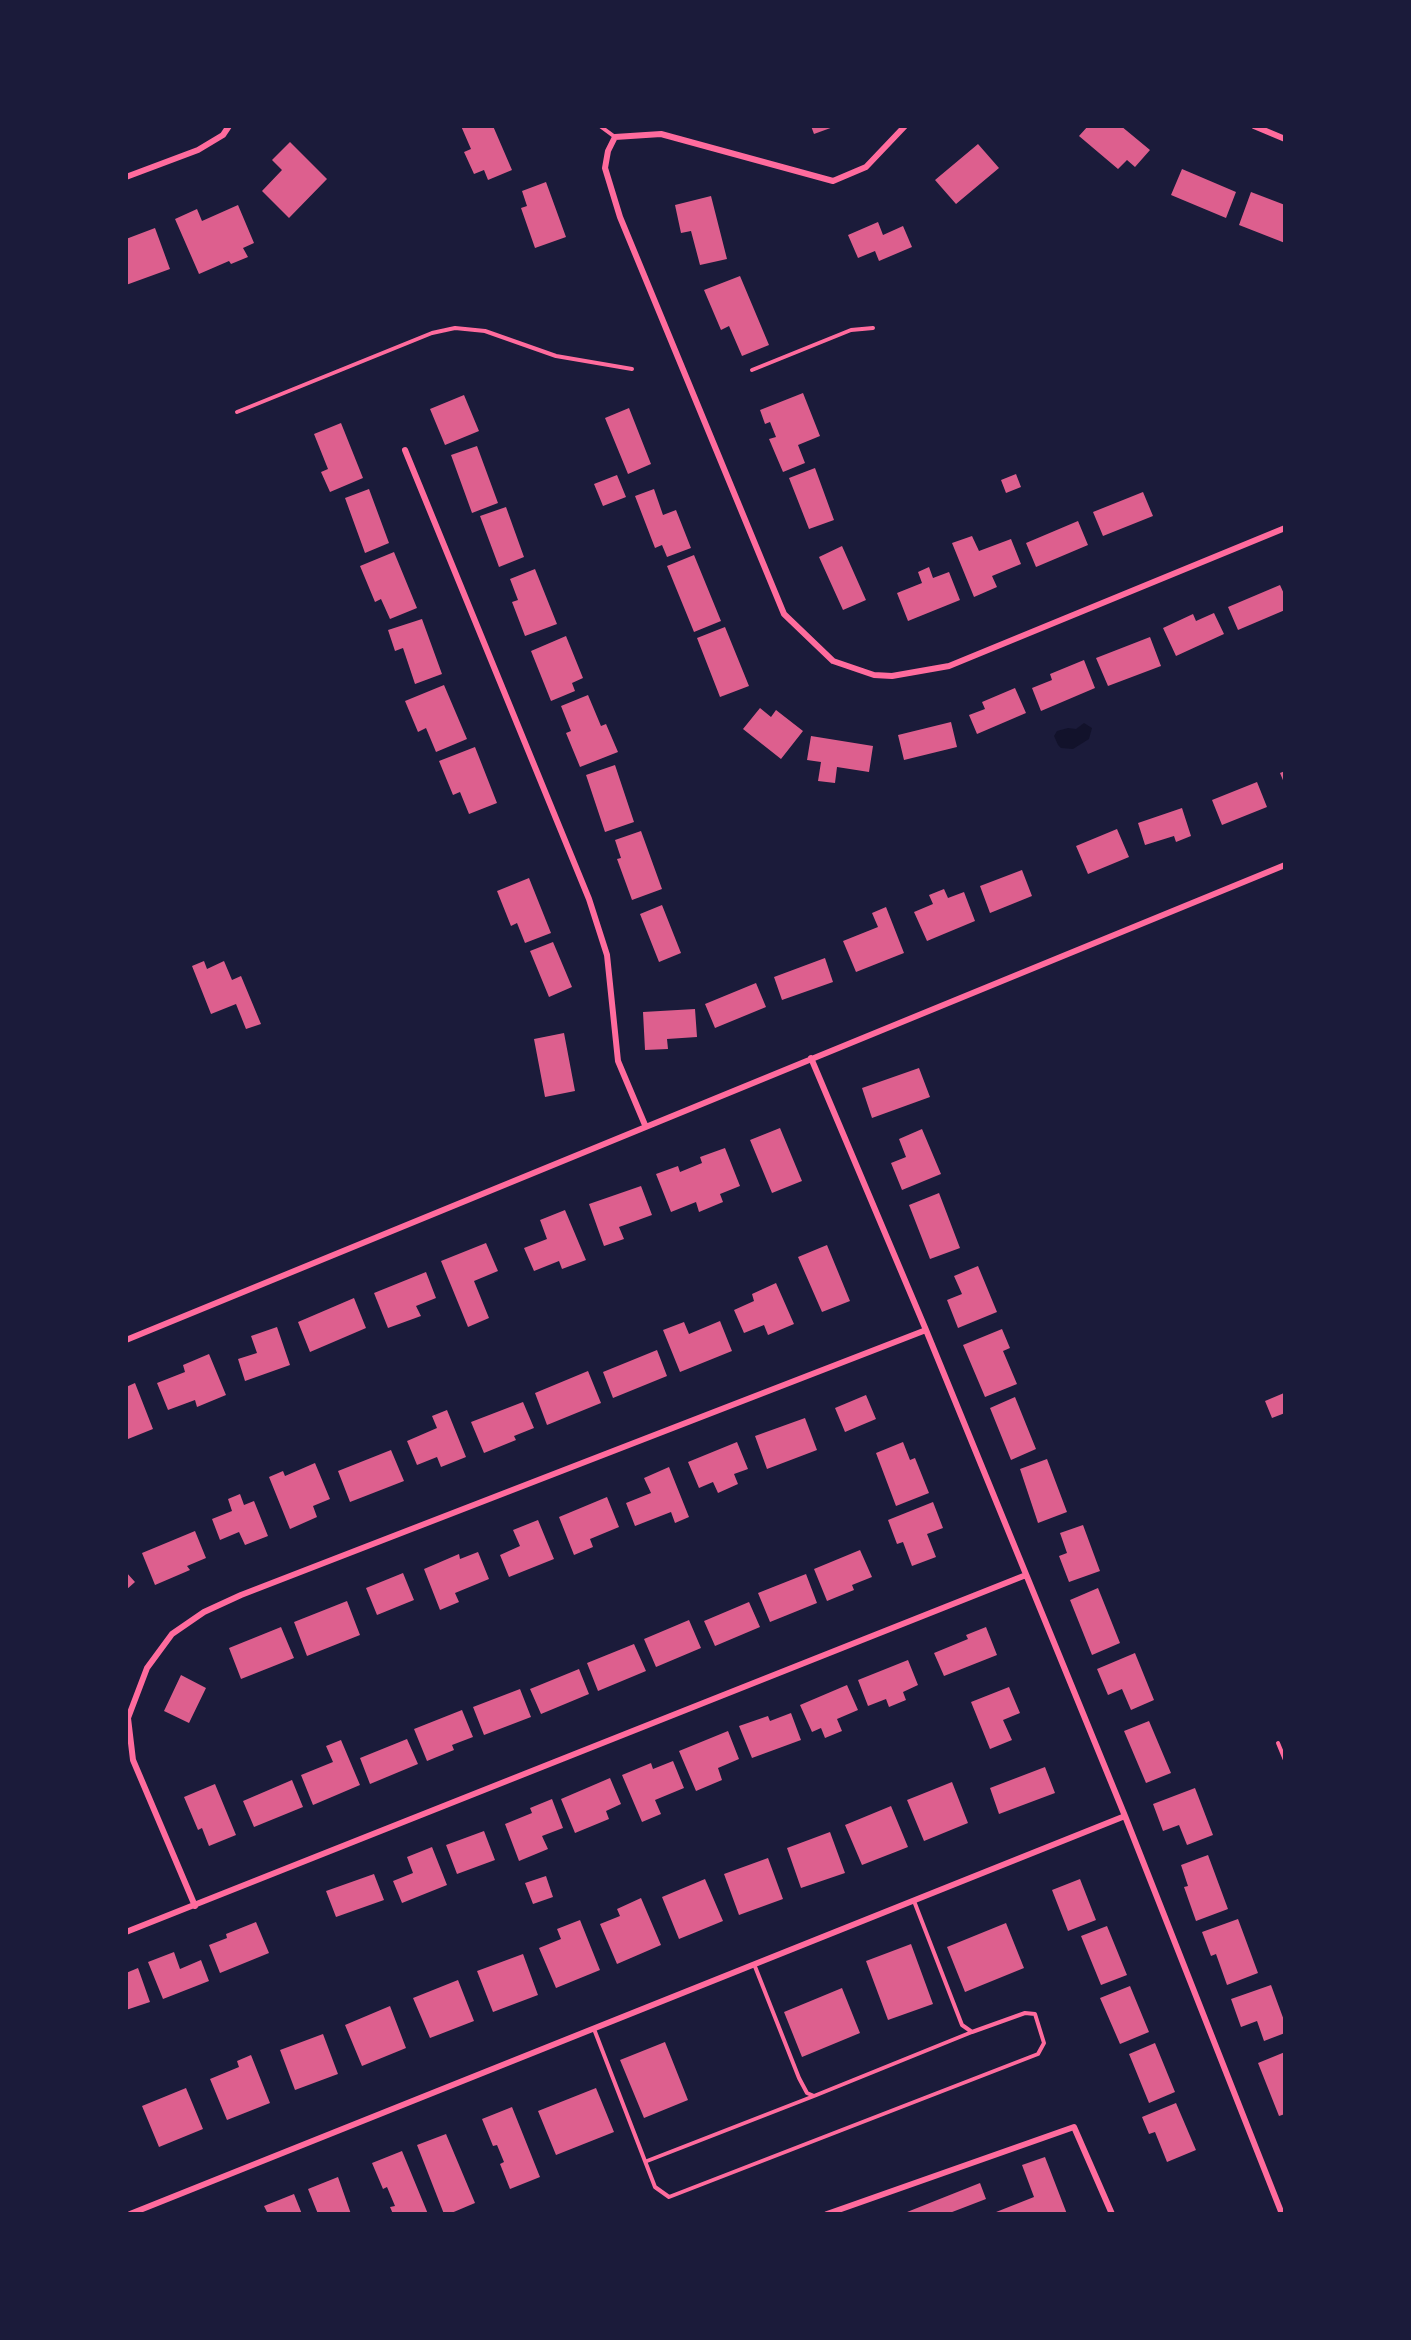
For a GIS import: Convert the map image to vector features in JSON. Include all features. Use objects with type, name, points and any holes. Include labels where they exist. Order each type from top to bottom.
[{"type":"street","points":[[126,177],[198,150],[223,135],[229,126]]},
{"type":"street","points":[[905,126],[866,167],[833,181],[660,134],[615,137],[605,168],[620,217],[783,614],[833,661],[874,675],[892,676],[949,666],[1285,528]]},
{"type":"street","points":[[1254,126],[1285,139]]},
{"type":"street","points":[[405,450],[589,899],[608,955],[618,1061],[645,1125]]},
{"type":"street","points":[[126,1340],[645,1125],[1285,865]]},
{"type":"street","points":[[811,1058],[926,1330],[1125,1816],[1282,2214]]},
{"type":"street","points":[[195,1906],[133,1760],[128,1718],[147,1668],[172,1634],[204,1612],[241,1595],[926,1330]]},
{"type":"street","points":[[126,1932],[1026,1575]]},
{"type":"street","points":[[130,2214],[1125,1816]]},
{"type":"street","points":[[827,2214],[1074,2127],[1112,2214]]},
{"type":"lane","points":[[600,126],[615,137]]},
{"type":"lane","points":[[1278,1743],[1285,1760]]},
{"type":"lane","points":[[914,1901],[962,2025],[972,2032]]},
{"type":"lane","points":[[754,1964],[799,2078],[807,2093],[814,2096]]},
{"type":"lane","points":[[594,2029],[656,2187],[669,2197],[1038,2054],[1044,2043],[1035,2014],[1025,2013],[972,2032],[814,2096],[646,2160]]},
{"type":"path","points":[[237,412],[432,333],[456,328],[484,331],[556,356],[632,369]]},
{"type":"path","points":[[752,370],[852,330],[873,328]]},
{"type":"shaded area","points":[[1084,723],[1092,728],[1089,739],[1073,749],[1061,748],[1058,745],[1054,736],[1057,731],[1068,728],[1076,729]]},
{"type":"building","points":[[461,126],[493,126],[512,170],[488,180],[484,170],[474,174],[464,152],[471,149]]},
{"type":"building","points":[[811,126],[836,126],[814,134]]},
{"type":"building","points":[[1088,126],[1121,126],[1150,150],[1135,167],[1127,160],[1118,169],[1079,136]]},
{"type":"building","points":[[290,142],[327,179],[289,218],[262,191],[282,170],[272,160]]},
{"type":"building","points":[[978,144],[999,168],[956,204],[935,180]]},
{"type":"building","points":[[1182,169],[1236,192],[1226,218],[1171,195]]},
{"type":"building","points":[[546,182],[566,237],[535,248],[521,208],[527,206],[522,191]]},
{"type":"building","points":[[1251,192],[1285,205],[1285,243],[1239,225]]},
{"type":"building","points":[[711,196],[727,259],[700,265],[691,231],[681,233],[675,205]]},
{"type":"building","points":[[238,205],[254,243],[243,248],[248,257],[231,264],[229,261],[199,274],[175,219],[197,209],[202,221]]},
{"type":"building","points":[[878,222],[883,235],[903,226],[912,247],[879,261],[875,251],[858,258],[848,235]]},
{"type":"building","points":[[155,228],[170,269],[126,285],[126,239]]},
{"type":"building","points":[[740,276],[769,345],[742,356],[729,326],[721,330],[704,290]]},
{"type":"building","points":[[803,393],[820,436],[798,445],[805,463],[783,472],[769,439],[776,437],[770,422],[765,424],[760,410]]},
{"type":"building","points":[[464,395],[479,431],[445,445],[430,409]]},
{"type":"building","points":[[629,408],[651,464],[628,474],[605,418]]},
{"type":"building","points":[[341,423],[363,478],[330,492],[321,472],[328,469],[314,434]]},
{"type":"building","points":[[477,446],[498,503],[472,513],[451,455]]},
{"type":"building","points":[[815,468],[834,520],[809,529],[789,478]]},
{"type":"building","points":[[1016,474],[1021,487],[1006,493],[1001,480]]},
{"type":"building","points":[[617,475],[626,497],[603,506],[594,484]]},
{"type":"building","points":[[369,489],[389,543],[365,553],[345,498]]},
{"type":"building","points":[[654,489],[663,515],[676,510],[691,548],[667,557],[662,545],[655,548],[635,496]]},
{"type":"building","points":[[1143,492],[1153,516],[1103,536],[1093,512]]},
{"type":"building","points":[[506,507],[524,557],[499,567],[480,516]]},
{"type":"building","points":[[1078,521],[1088,545],[1036,567],[1026,543]]},
{"type":"building","points":[[972,536],[979,551],[1011,539],[1021,564],[992,576],[997,587],[974,597],[952,543]]},
{"type":"building","points":[[842,546],[866,600],[843,610],[819,557]]},
{"type":"building","points":[[394,552],[417,608],[390,619],[381,599],[375,602],[360,566]]},
{"type":"building","points":[[694,555],[721,621],[694,632],[667,566]]},
{"type":"building","points":[[929,567],[933,578],[949,572],[960,600],[908,621],[897,593],[922,583],[918,572]]},
{"type":"building","points":[[535,569],[557,624],[525,636],[512,602],[518,600],[510,579]]},
{"type":"building","points":[[1280,585],[1285,596],[1285,610],[1238,630],[1228,607]]},
{"type":"building","points":[[1214,613],[1224,634],[1176,656],[1163,628],[1193,614],[1196,621]]},
{"type":"building","points":[[422,619],[442,674],[415,684],[403,648],[395,651],[388,630]]},
{"type":"building","points":[[725,627],[749,686],[720,697],[697,638]]},
{"type":"building","points":[[566,636],[583,678],[572,683],[575,691],[551,701],[531,651]]},
{"type":"building","points":[[1150,637],[1161,666],[1108,686],[1096,658]]},
{"type":"building","points":[[1084,660],[1095,688],[1041,711],[1032,688],[1052,680],[1050,674]]},
{"type":"building","points":[[444,685],[467,739],[436,752],[426,728],[418,732],[405,701]]},
{"type":"building","points":[[1015,688],[1026,713],[977,734],[969,715],[985,709],[982,702]]},
{"type":"building","points":[[588,695],[601,726],[606,724],[618,752],[580,767],[566,733],[571,731],[561,706]]},
{"type":"building","points":[[760,708],[771,717],[776,710],[803,731],[781,759],[743,729]]},
{"type":"building","points":[[951,722],[957,747],[904,760],[898,735]]},
{"type":"building","points":[[811,736],[873,746],[869,772],[837,767],[835,783],[818,781],[821,762],[807,760]]},
{"type":"building","points":[[475,747],[497,803],[469,814],[460,792],[453,795],[439,761]]},
{"type":"building","points":[[615,765],[634,822],[605,832],[586,775]]},
{"type":"building","points":[[1285,771],[1285,785],[1280,773]]},
{"type":"building","points":[[1257,782],[1267,807],[1222,825],[1212,800]]},
{"type":"building","points":[[1182,808],[1191,836],[1176,842],[1174,836],[1145,845],[1138,823]]},
{"type":"building","points":[[1117,829],[1129,857],[1088,874],[1076,846]]},
{"type":"building","points":[[641,831],[662,889],[632,900],[617,859],[621,858],[615,840]]},
{"type":"building","points":[[1022,870],[1032,896],[990,913],[980,886]]},
{"type":"building","points":[[529,878],[551,933],[525,943],[517,923],[511,926],[497,891]]},
{"type":"building","points":[[944,889],[948,898],[964,892],[975,921],[927,941],[914,912],[933,904],[929,895]]},
{"type":"building","points":[[662,905],[681,953],[659,962],[640,914]]},
{"type":"building","points":[[886,907],[904,953],[856,972],[843,941],[878,927],[872,913]]},
{"type":"building","points":[[553,942],[572,987],[549,997],[530,951]]},
{"type":"building","points":[[825,958],[833,982],[782,1000],[774,977]]},
{"type":"building","points":[[204,961],[207,969],[224,961],[232,980],[241,976],[261,1024],[246,1029],[236,1004],[211,1014],[192,966]]},
{"type":"building","points":[[756,983],[766,1007],[715,1028],[705,1004]]},
{"type":"building","points":[[695,1009],[697,1037],[667,1039],[668,1049],[645,1050],[643,1012]]},
{"type":"building","points":[[564,1033],[575,1091],[545,1097],[534,1039]]},
{"type":"building","points":[[919,1068],[930,1097],[872,1118],[862,1088]]},
{"type":"building","points":[[780,1128],[802,1181],[772,1193],[750,1140]]},
{"type":"building","points":[[922,1129],[941,1174],[902,1190],[891,1163],[906,1157],[899,1139]]},
{"type":"building","points":[[725,1148],[740,1186],[720,1194],[723,1202],[699,1212],[696,1202],[671,1212],[656,1174],[678,1166],[680,1172],[702,1163],[700,1157]]},
{"type":"building","points":[[641,1186],[652,1215],[619,1227],[624,1239],[604,1246],[589,1204]]},
{"type":"building","points":[[939,1193],[960,1248],[930,1259],[909,1205]]},
{"type":"building","points":[[565,1210],[586,1260],[562,1269],[559,1261],[534,1271],[524,1248],[547,1239],[540,1220]]},
{"type":"building","points":[[486,1243],[498,1271],[474,1281],[489,1318],[468,1327],[441,1261]]},
{"type":"building","points":[[827,1245],[850,1301],[822,1312],[798,1257]]},
{"type":"building","points":[[978,1266],[997,1312],[958,1328],[947,1300],[962,1294],[954,1276]]},
{"type":"building","points":[[426,1272],[436,1298],[416,1306],[421,1316],[388,1328],[374,1293]]},
{"type":"building","points":[[776,1283],[794,1324],[768,1335],[764,1325],[744,1333],[734,1310],[754,1301],[752,1294]]},
{"type":"building","points":[[354,1298],[366,1328],[310,1352],[298,1322]]},
{"type":"building","points":[[720,1321],[732,1351],[680,1372],[663,1330],[684,1322],[689,1334]]},
{"type":"building","points":[[277,1327],[290,1365],[245,1381],[238,1359],[257,1353],[251,1336]]},
{"type":"building","points":[[1002,1329],[1010,1348],[1003,1351],[1017,1384],[985,1397],[963,1345]]},
{"type":"building","points":[[657,1350],[667,1376],[613,1398],[603,1372]]},
{"type":"building","points":[[209,1354],[226,1395],[197,1407],[195,1400],[168,1410],[157,1383],[185,1372],[183,1365]]},
{"type":"building","points":[[588,1371],[601,1403],[547,1425],[535,1393]]},
{"type":"building","points":[[135,1383],[153,1429],[128,1439],[126,1387]]},
{"type":"building","points":[[1284,1393],[1285,1413],[1272,1418],[1265,1401]]},
{"type":"building","points":[[866,1395],[876,1419],[845,1432],[835,1408]]},
{"type":"building","points":[[1015,1397],[1036,1449],[1011,1460],[990,1408]]},
{"type":"building","points":[[523,1402],[534,1428],[514,1436],[516,1440],[484,1453],[471,1422]]},
{"type":"building","points":[[447,1410],[466,1457],[441,1467],[437,1457],[417,1465],[407,1441],[437,1428],[432,1416]]},
{"type":"building","points":[[805,1418],[817,1450],[767,1469],[755,1436]]},
{"type":"building","points":[[737,1442],[748,1469],[734,1474],[738,1484],[718,1493],[713,1482],[699,1488],[688,1462]]},
{"type":"building","points":[[903,1442],[910,1460],[915,1458],[929,1493],[896,1506],[876,1453]]},
{"type":"building","points":[[391,1450],[404,1481],[350,1502],[338,1471]]},
{"type":"building","points":[[1047,1459],[1067,1512],[1038,1523],[1020,1469]]},
{"type":"building","points":[[315,1463],[330,1499],[313,1506],[317,1517],[290,1529],[269,1477],[283,1471],[285,1476]]},
{"type":"building","points":[[669,1467],[689,1517],[675,1523],[671,1512],[635,1526],[626,1503],[651,1493],[644,1478]]},
{"type":"building","points":[[240,1494],[244,1505],[254,1501],[268,1536],[245,1545],[239,1532],[220,1540],[212,1519],[232,1511],[228,1499]]},
{"type":"building","points":[[607,1497],[619,1527],[590,1539],[593,1547],[574,1555],[559,1517]]},
{"type":"building","points":[[933,1502],[943,1528],[927,1534],[936,1557],[912,1566],[903,1542],[897,1544],[888,1520]]},
{"type":"building","points":[[538,1520],[554,1559],[509,1577],[500,1555],[520,1546],[513,1530]]},
{"type":"building","points":[[1083,1525],[1100,1571],[1069,1582],[1059,1556],[1067,1553],[1060,1533]]},
{"type":"building","points":[[195,1531],[206,1558],[187,1566],[190,1570],[155,1585],[142,1553]]},
{"type":"building","points":[[860,1550],[872,1577],[852,1585],[854,1590],[827,1601],[814,1569]]},
{"type":"building","points":[[478,1552],[489,1579],[455,1593],[459,1602],[440,1610],[424,1569],[459,1554],[460,1559]]},
{"type":"building","points":[[126,1572],[135,1582],[126,1590]]},
{"type":"building","points":[[403,1573],[414,1600],[377,1615],[366,1588]]},
{"type":"building","points":[[806,1574],[817,1603],[770,1622],[758,1593]]},
{"type":"building","points":[[1098,1588],[1120,1643],[1092,1655],[1070,1600]]},
{"type":"building","points":[[347,1601],[360,1635],[307,1656],[294,1622]]},
{"type":"building","points":[[749,1602],[760,1627],[715,1646],[704,1621]]},
{"type":"building","points":[[689,1620],[701,1648],[656,1667],[644,1639]]},
{"type":"building","points":[[281,1627],[294,1658],[241,1679],[229,1648]]},
{"type":"building","points":[[986,1627],[997,1655],[944,1676],[934,1653],[968,1639],[966,1635]]},
{"type":"building","points":[[634,1644],[646,1671],[598,1691],[587,1663]]},
{"type":"building","points":[[1135,1653],[1154,1700],[1131,1710],[1122,1689],[1108,1695],[1097,1669]]},
{"type":"building","points":[[908,1660],[918,1685],[903,1692],[906,1700],[889,1707],[886,1699],[868,1706],[858,1680]]},
{"type":"building","points":[[579,1669],[589,1694],[541,1714],[530,1689]]},
{"type":"building","points":[[181,1675],[206,1688],[189,1723],[164,1711]]},
{"type":"building","points":[[847,1685],[858,1710],[837,1719],[842,1731],[825,1738],[821,1728],[812,1732],[800,1705]]},
{"type":"building","points":[[1009,1687],[1020,1713],[1003,1720],[1012,1740],[990,1749],[971,1702]]},
{"type":"building","points":[[520,1689],[531,1717],[484,1735],[473,1707]]},
{"type":"building","points":[[462,1710],[473,1737],[452,1745],[454,1750],[427,1761],[414,1729]]},
{"type":"building","points":[[791,1713],[801,1740],[752,1758],[739,1726],[768,1716],[770,1721]]},
{"type":"building","points":[[1149,1721],[1171,1773],[1146,1783],[1124,1731]]},
{"type":"building","points":[[728,1731],[739,1759],[718,1768],[722,1780],[696,1791],[679,1751]]},
{"type":"building","points":[[407,1739],[418,1764],[370,1784],[360,1758]]},
{"type":"building","points":[[341,1740],[360,1785],[313,1805],[301,1775],[333,1762],[326,1746]]},
{"type":"building","points":[[673,1761],[684,1788],[655,1800],[661,1814],[642,1822],[622,1775],[651,1763],[653,1769]]},
{"type":"building","points":[[1045,1767],[1055,1793],[999,1814],[990,1788]]},
{"type":"building","points":[[610,1778],[621,1804],[606,1811],[609,1819],[575,1833],[561,1799]]},
{"type":"building","points":[[292,1780],[303,1807],[254,1827],[243,1801]]},
{"type":"building","points":[[952,1782],[968,1823],[924,1841],[907,1800]]},
{"type":"building","points":[[215,1784],[236,1835],[209,1846],[202,1828],[198,1830],[184,1797]]},
{"type":"building","points":[[1195,1788],[1213,1835],[1187,1845],[1179,1825],[1163,1831],[1153,1804]]},
{"type":"building","points":[[552,1799],[563,1828],[542,1836],[548,1849],[519,1861],[505,1824],[532,1813],[530,1808]]},
{"type":"building","points":[[891,1806],[908,1847],[862,1865],[845,1825]]},
{"type":"building","points":[[484,1831],[495,1860],[457,1874],[446,1845]]},
{"type":"building","points":[[830,1832],[845,1873],[801,1888],[787,1848]]},
{"type":"building","points":[[432,1847],[447,1885],[402,1903],[393,1881],[413,1873],[407,1857]]},
{"type":"building","points":[[1208,1855],[1228,1909],[1196,1921],[1184,1887],[1188,1886],[1181,1865]]},
{"type":"building","points":[[768,1858],[783,1899],[739,1915],[724,1874]]},
{"type":"building","points":[[374,1874],[384,1900],[336,1917],[326,1891]]},
{"type":"building","points":[[546,1876],[553,1897],[533,1904],[525,1883]]},
{"type":"building","points":[[705,1879],[723,1921],[679,1939],[662,1897]]},
{"type":"building","points":[[1080,1879],[1096,1920],[1068,1931],[1052,1890]]},
{"type":"building","points":[[641,1898],[661,1945],[617,1964],[600,1924],[620,1916],[617,1909]]},
{"type":"building","points":[[1238,1919],[1258,1973],[1227,1985],[1216,1954],[1211,1956],[1202,1932]]},
{"type":"building","points":[[580,1920],[600,1970],[556,1988],[539,1948],[561,1939],[557,1929]]},
{"type":"building","points":[[256,1922],[269,1953],[220,1973],[209,1945],[227,1938],[226,1934]]},
{"type":"building","points":[[1006,1923],[1024,1968],[965,1992],[947,1947]]},
{"type":"building","points":[[1107,1926],[1127,1975],[1101,1985],[1081,1936]]},
{"type":"building","points":[[911,1944],[933,2004],[888,2020],[866,1961]]},
{"type":"building","points":[[174,1952],[180,1969],[201,1960],[209,1981],[163,1999],[148,1962]]},
{"type":"building","points":[[523,1954],[538,1995],[493,2012],[477,1971]]},
{"type":"building","points":[[138,1968],[150,2002],[126,2010],[126,1973]]},
{"type":"building","points":[[458,1980],[474,2021],[430,2038],[413,1998]]},
{"type":"building","points":[[1271,1985],[1285,2023],[1285,2033],[1264,2041],[1257,2021],[1241,2027],[1231,1999]]},
{"type":"building","points":[[1130,1986],[1149,2032],[1120,2044],[1100,1998]]},
{"type":"building","points":[[842,1988],[860,2033],[802,2057],[784,2012]]},
{"type":"building","points":[[390,2006],[406,2048],[362,2066],[345,2025]]},
{"type":"building","points":[[323,2034],[338,2074],[295,2090],[280,2050]]},
{"type":"building","points":[[665,2042],[688,2100],[644,2118],[620,2060]]},
{"type":"building","points":[[1155,2043],[1175,2092],[1149,2103],[1129,2054]]},
{"type":"building","points":[[1285,2052],[1285,2114],[1279,2116],[1258,2063]]},
{"type":"building","points":[[251,2055],[270,2103],[227,2120],[210,2079],[239,2067],[237,2061]]},
{"type":"building","points":[[186,2088],[203,2129],[159,2147],[142,2106]]},
{"type":"building","points":[[596,2088],[614,2132],[556,2155],[538,2111]]},
{"type":"building","points":[[1176,2103],[1196,2150],[1167,2162],[1155,2132],[1149,2134],[1142,2117]]},
{"type":"building","points":[[512,2107],[540,2177],[510,2189],[500,2164],[504,2162],[497,2145],[493,2146],[482,2119]]},
{"type":"building","points":[[446,2134],[475,2203],[449,2214],[444,2214],[417,2145]]},
{"type":"building","points":[[402,2151],[428,2214],[393,2214],[390,2207],[395,2206],[387,2187],[383,2189],[372,2163]]},
{"type":"building","points":[[1045,2157],[1067,2214],[991,2214],[1034,2197],[1022,2165]]},
{"type":"building","points":[[338,2177],[351,2214],[318,2214],[308,2189]]},
{"type":"building","points":[[980,2183],[986,2199],[947,2214],[902,2214]]},
{"type":"building","points":[[294,2194],[302,2214],[268,2214],[264,2206]]}]
